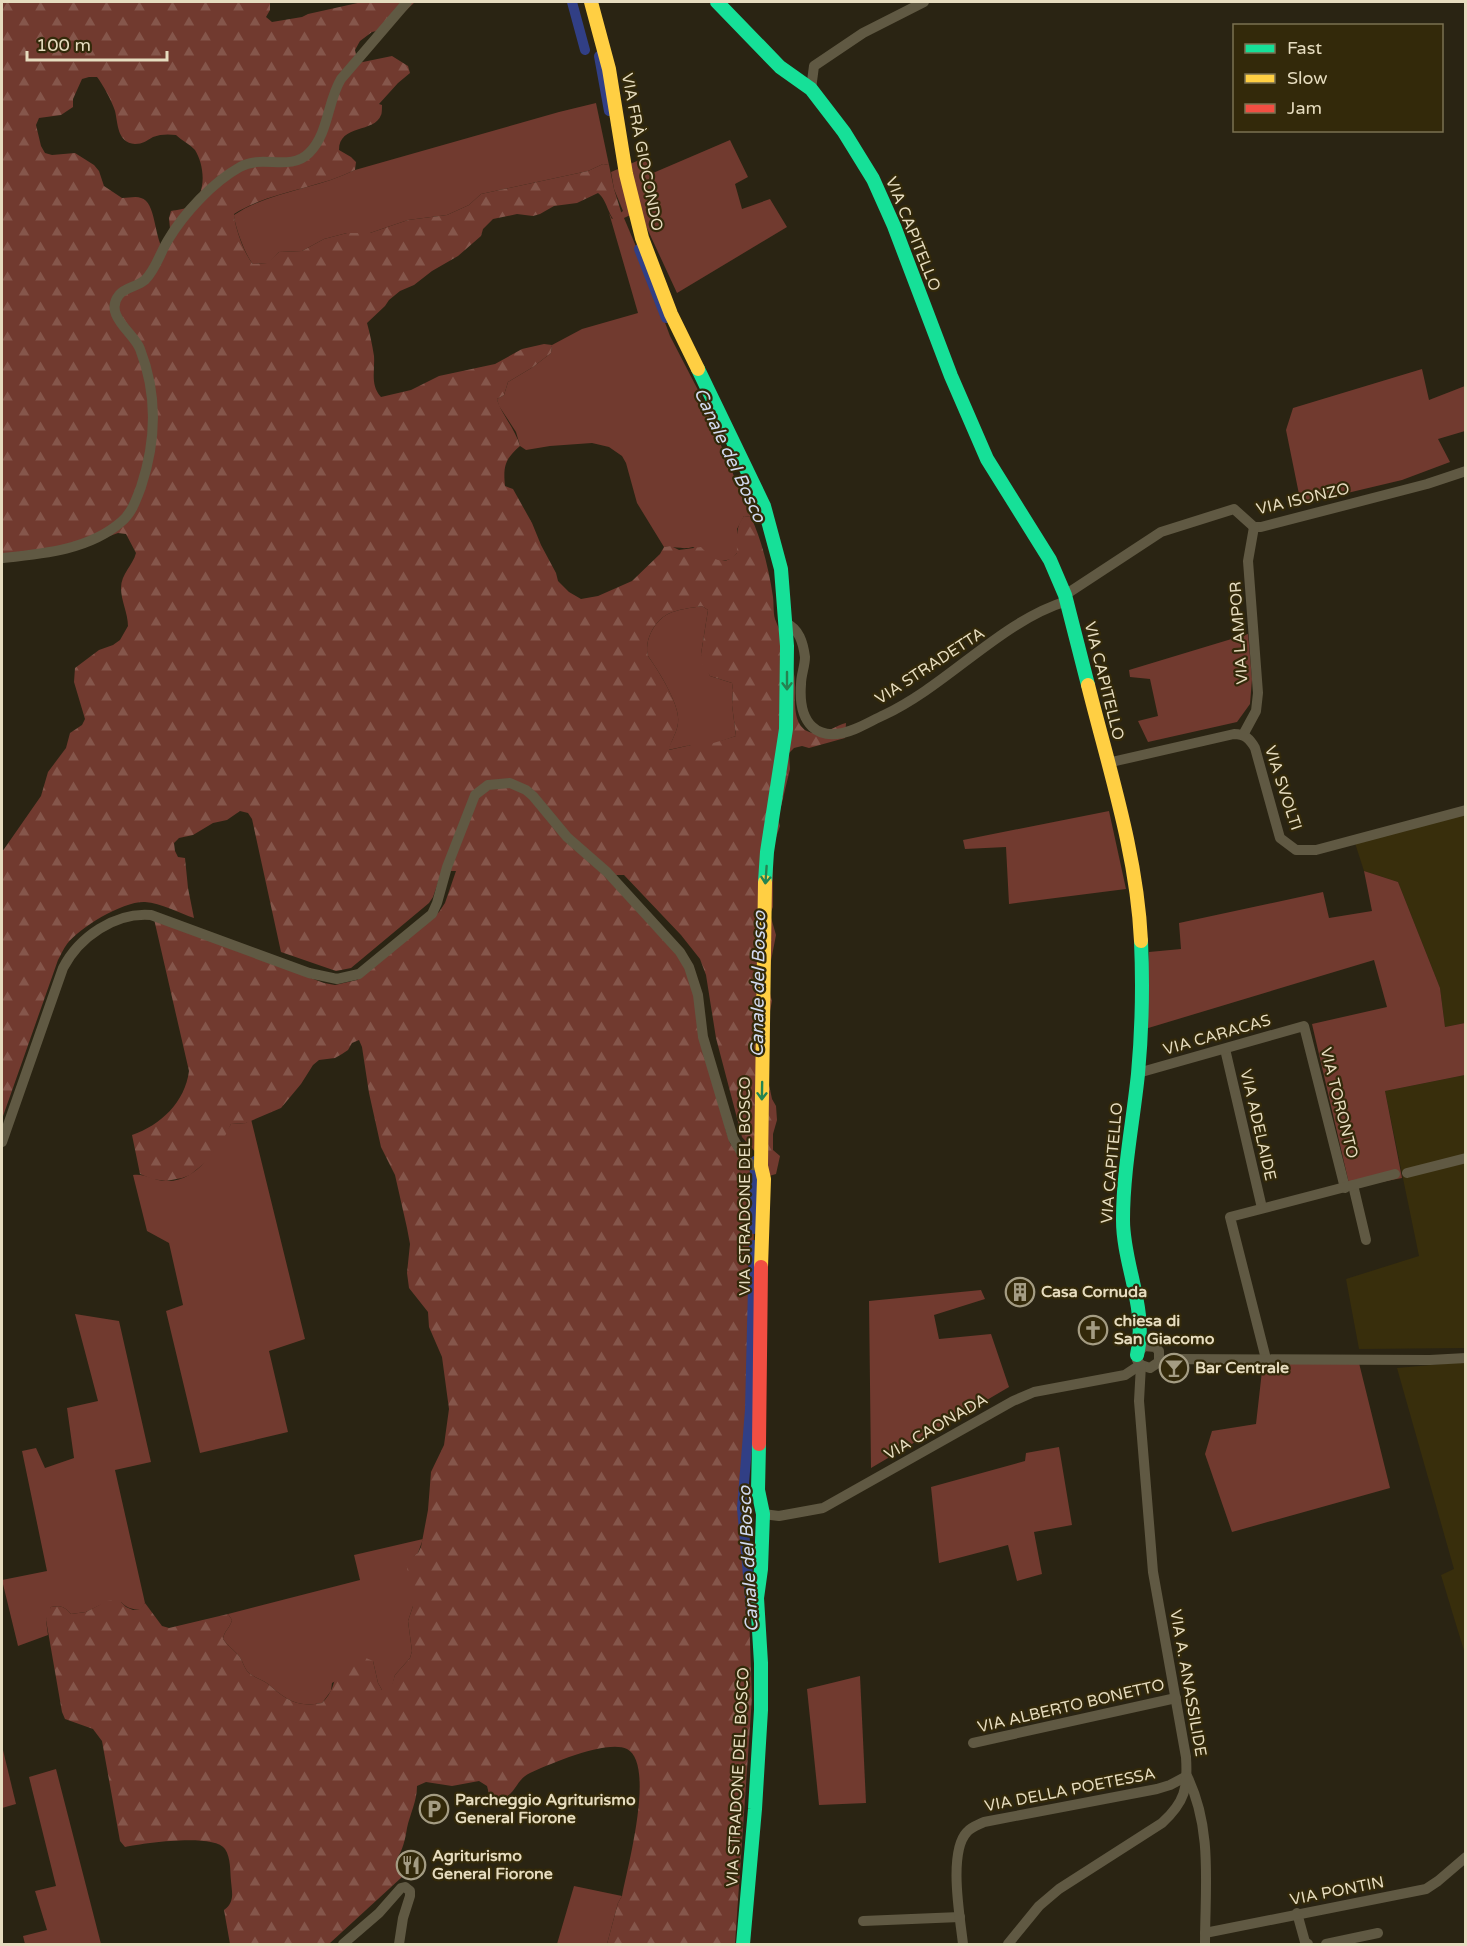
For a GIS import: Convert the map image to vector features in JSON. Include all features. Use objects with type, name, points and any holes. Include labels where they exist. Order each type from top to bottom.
[{"type":"street","points":[[2,558],[41,554],[79,544],[103,534],[121,522],[131,511],[150,456],[154,435],[154,416],[141,350],[115,312],[114,304],[118,296],[125,289],[145,280],[187,213],[226,177],[242,166],[253,162],[289,163],[300,160],[308,154],[322,134],[334,90],[341,79],[407,2]]},
{"type":"street","name":"VIA FRÀ GIOCONDO","points":[[591,2],[609,69],[626,174],[642,238],[671,314],[716,404]]},
{"type":"street","name":"VIA CAPITELLO","points":[[717,2],[780,67],[811,89],[844,132],[873,179],[987,459],[1050,560],[1066,598],[1118,802],[1132,868],[1140,929],[1143,972],[1142,1019],[1138,1073],[1125,1170],[1123,1230],[1139,1312],[1153,1352],[1139,1361]]},
{"type":"street","points":[[811,89],[814,66],[863,33],[924,2]]},
{"type":"street","name":"VIA STRADONE DEL BOSCO","points":[[716,404],[764,506],[781,568],[786,623],[787,675],[786,729],[767,852],[765,889],[758,1166],[764,1179],[758,1490],[763,1514],[761,1569],[757,1598],[761,1663],[759,1756],[743,1944]]},
{"type":"street","name":"VIA ISONZO","points":[[1066,598],[1161,532],[1233,509],[1254,527],[1261,527],[1427,484],[1466,471]]},
{"type":"street","name":"VIA LAMPOR","points":[[1243,735],[1256,711],[1258,693],[1248,561],[1254,527]]},
{"type":"street","name":"VIA STRADETTA","points":[[786,623],[792,626],[800,636],[805,660],[800,699],[803,713],[810,725],[819,733],[839,733],[854,730],[890,712],[946,677],[1038,611],[1066,598]]},
{"type":"street","name":"VIA SVOLTI","points":[[1107,763],[1234,734],[1243,735],[1250,739],[1256,748],[1280,838],[1296,850],[1317,850],[1466,810]]},
{"type":"street","points":[[2,1142],[63,968],[70,954],[89,936],[128,915],[151,915],[309,973],[337,979],[359,974],[432,914],[438,903],[447,867],[475,795],[488,785],[510,783],[526,789],[567,837],[607,872],[680,952],[696,988],[703,1038],[733,1138],[745,1159],[758,1166]]},
{"type":"street","name":"VIA CARACAS","points":[[1138,1073],[1304,1026]]},
{"type":"street","name":"VIA TORONTO","points":[[1304,1026],[1366,1240]]},
{"type":"street","name":"VIA ADELAIDE","points":[[1225,1049],[1262,1208]]},
{"type":"street","points":[[1407,1173],[1466,1158]]},
{"type":"street","points":[[1266,1359],[1230,1217],[1395,1174]]},
{"type":"street","points":[[1153,1352],[1174,1359],[1431,1360],[1466,1358]]},
{"type":"street","points":[[1139,1361],[1145,1368],[1153,1352]]},
{"type":"street","points":[[1140,1378],[1147,1371],[1153,1352]]},
{"type":"street","name":"VIA CAONADA","points":[[763,1514],[779,1516],[823,1508],[1013,1401],[1034,1392],[1125,1375],[1139,1361]]},
{"type":"street","name":"VIA A. ANASSILIDE","points":[[1008,1944],[1039,1906],[1059,1889],[1162,1823],[1174,1812],[1184,1794],[1187,1776],[1186,1757],[1153,1572],[1139,1401],[1139,1361]]},
{"type":"street","name":"VIA ALBERTO BONETTO","points":[[973,1743],[1176,1698]]},
{"type":"street","points":[[1187,1776],[1194,1791],[1205,1831],[1205,1944]]},
{"type":"street","name":"VIA DELLA POETESSA","points":[[963,1944],[956,1862],[962,1839],[968,1830],[984,1822],[1157,1789],[1187,1776]]},
{"type":"street","name":"VIA PONTIN","points":[[1205,1933],[1426,1889],[1466,1857]]},
{"type":"street","points":[[343,1944],[405,1887],[410,1891],[410,1896],[403,1918],[399,1944]]},
{"type":"street","points":[[1297,1913],[1305,1942],[1308,1944]]},
{"type":"street","points":[[863,1921],[960,1917]]},
{"type":"street","points":[[1326,1944],[1378,1933]]},
{"type":"shaded area","points":[[1465,811],[1465,1023],[1445,1027],[1440,988],[1398,882],[1364,871],[1355,843]]},
{"type":"shaded area","points":[[1465,1075],[1465,1348],[1359,1349],[1346,1279],[1419,1256],[1385,1091]]},
{"type":"shaded area","points":[[1465,1362],[1465,1654],[1441,1575],[1454,1569],[1397,1368]]},
{"type":"green space","points":[[2,2],[267,2],[270,3],[270,10],[266,17],[272,22],[362,2],[415,2],[386,29],[372,32],[360,41],[355,50],[358,63],[392,56],[408,66],[410,73],[379,104],[382,105],[382,112],[377,121],[351,132],[341,142],[339,150],[356,162],[355,170],[325,182],[263,200],[234,214],[240,240],[253,264],[267,263],[279,252],[302,251],[324,239],[347,233],[370,233],[408,220],[447,215],[469,205],[481,194],[588,171],[603,164],[609,165],[623,218],[618,224],[598,193],[577,203],[554,206],[533,216],[517,214],[493,219],[483,229],[481,236],[458,256],[414,285],[400,291],[367,323],[374,356],[374,383],[381,397],[411,390],[439,376],[495,364],[522,349],[544,344],[552,345],[551,353],[508,382],[504,395],[497,399],[520,446],[506,463],[505,486],[513,489],[532,523],[558,581],[569,592],[581,599],[598,596],[632,581],[660,554],[664,547],[671,546],[679,550],[701,547],[718,560],[727,560],[737,553],[737,534],[741,520],[744,516],[751,517],[767,566],[775,619],[794,671],[796,712],[799,723],[807,731],[817,733],[846,723],[845,738],[809,748],[802,746],[794,748],[789,753],[790,769],[778,819],[780,826],[773,846],[773,907],[770,914],[776,935],[769,971],[768,986],[772,1001],[766,1031],[770,1040],[767,1075],[772,1099],[776,1106],[777,1120],[773,1134],[773,1150],[780,1156],[776,1174],[769,1176],[757,1154],[742,1137],[716,1038],[706,975],[700,959],[681,935],[624,875],[605,875],[688,966],[726,1131],[730,1143],[755,1178],[750,1416],[741,1486],[740,1523],[748,1587],[752,1697],[735,1944],[607,1944],[622,1896],[633,1842],[639,1795],[639,1774],[635,1759],[627,1749],[618,1747],[593,1750],[530,1773],[510,1794],[500,1800],[491,1801],[487,1786],[479,1781],[452,1786],[426,1782],[417,1786],[403,1845],[396,1860],[402,1877],[327,1944],[230,1944],[224,1910],[230,1904],[232,1893],[229,1860],[225,1849],[218,1844],[194,1840],[125,1847],[120,1841],[102,1741],[93,1729],[65,1719],[62,1712],[46,1620],[51,1607],[62,1607],[71,1614],[86,1612],[107,1601],[121,1602],[133,1610],[140,1609],[145,1603],[162,1626],[169,1628],[228,1614],[232,1620],[223,1639],[239,1656],[245,1669],[292,1701],[305,1704],[322,1703],[339,1671],[344,1666],[366,1658],[373,1661],[382,1690],[390,1690],[395,1675],[410,1658],[412,1651],[408,1621],[413,1606],[406,1561],[418,1553],[421,1547],[428,1510],[431,1472],[444,1445],[449,1409],[442,1357],[429,1327],[428,1312],[409,1288],[407,1273],[410,1244],[407,1228],[395,1175],[381,1147],[359,1040],[335,1058],[319,1060],[313,1065],[281,1108],[246,1123],[231,1124],[207,1161],[190,1175],[166,1181],[140,1174],[132,1135],[153,1125],[170,1111],[182,1093],[189,1071],[154,919],[324,983],[335,985],[357,980],[439,912],[445,903],[456,871],[442,871],[429,903],[351,968],[336,971],[281,952],[252,819],[248,813],[240,811],[227,820],[213,823],[193,835],[179,838],[174,843],[175,851],[178,857],[185,858],[194,918],[157,904],[136,903],[114,910],[73,937],[58,960],[2,1119],[2,852],[41,796],[48,772],[66,748],[70,733],[82,725],[85,719],[74,682],[75,668],[99,650],[120,640],[128,626],[121,593],[122,583],[136,553],[126,534],[118,533],[104,538],[6,556],[2,552]],"holes":[[[97,77],[104,88],[114,107],[119,132],[129,143],[138,144],[167,134],[176,135],[195,150],[201,164],[202,188],[196,201],[190,206],[171,211],[169,218],[171,239],[163,249],[150,206],[146,201],[137,197],[122,198],[104,186],[99,171],[94,165],[75,153],[52,155],[45,153],[41,146],[36,125],[39,118],[61,115],[73,107],[73,99],[82,79]],[[702,606],[708,610],[701,654],[702,663],[710,676],[732,683],[736,736],[707,745],[691,745],[669,750],[677,727],[678,716],[668,688],[648,656],[647,644],[654,626],[663,617],[676,611]]]},
{"type":"green space","points":[[596,103],[609,165],[603,164],[588,171],[481,194],[469,205],[447,215],[408,220],[370,233],[347,233],[324,239],[302,251],[279,252],[268,263],[253,264],[247,255],[234,215],[248,207],[355,170]]},
{"type":"green space","points":[[730,140],[748,177],[735,184],[742,209],[770,199],[787,227],[677,293],[639,211],[624,218],[670,336],[698,390],[751,517],[744,516],[737,529],[737,553],[732,559],[717,562],[693,547],[664,547],[637,503],[622,456],[609,447],[592,443],[526,450],[520,446],[516,432],[497,399],[504,395],[508,382],[551,353],[552,345],[582,329],[638,313],[609,213],[612,219],[623,211],[614,189],[611,172],[644,158],[653,173]]},
{"type":"green space","points":[[1422,369],[1429,400],[1465,386],[1465,431],[1438,439],[1450,462],[1402,480],[1301,504],[1286,430],[1293,408]]},
{"type":"green space","points":[[702,606],[708,610],[701,654],[710,676],[732,683],[736,736],[707,746],[691,745],[668,750],[676,730],[678,716],[668,688],[648,656],[647,644],[654,626],[663,617],[680,610]]},
{"type":"green space","points":[[1248,634],[1252,679],[1250,704],[1237,722],[1148,742],[1138,721],[1158,716],[1150,679],[1130,677],[1129,670]]},
{"type":"green space","points":[[1109,811],[1126,889],[1009,904],[1006,847],[965,849],[963,840]]},
{"type":"green space","points":[[1364,871],[1398,882],[1440,988],[1445,1027],[1465,1023],[1465,1075],[1385,1091],[1402,1178],[1350,1188],[1312,1024],[1387,1007],[1374,960],[1145,1029],[1149,952],[1181,949],[1179,923],[1323,892],[1329,918],[1372,911]]},
{"type":"green space","points":[[251,1119],[305,1339],[269,1351],[288,1432],[200,1453],[166,1311],[183,1305],[169,1243],[147,1231],[133,1175],[166,1181],[188,1176],[205,1162],[231,1124],[246,1123]]},
{"type":"green space","points":[[981,1290],[985,1299],[934,1315],[939,1339],[991,1334],[1009,1387],[871,1468],[869,1301]]},
{"type":"green space","points":[[75,1314],[119,1321],[151,1462],[115,1470],[145,1603],[141,1609],[130,1608],[121,1602],[100,1605],[86,1612],[71,1614],[63,1607],[51,1607],[46,1620],[48,1635],[18,1646],[2,1580],[47,1571],[22,1451],[36,1448],[45,1468],[74,1458],[67,1408],[98,1401]]},
{"type":"green space","points":[[1263,1362],[1359,1363],[1390,1488],[1232,1532],[1205,1454],[1212,1431],[1256,1424]]},
{"type":"green space","points":[[1059,1447],[1072,1525],[1034,1532],[1042,1574],[1017,1581],[1008,1545],[939,1563],[931,1487],[1025,1461],[1026,1453]]},
{"type":"green space","points":[[423,1539],[418,1553],[413,1557],[413,1606],[408,1621],[412,1651],[410,1658],[395,1675],[391,1690],[382,1690],[373,1661],[332,1683],[331,1691],[322,1703],[298,1703],[286,1698],[266,1682],[250,1674],[239,1656],[223,1639],[232,1620],[228,1614],[360,1580],[354,1555]]},
{"type":"green space","points":[[860,1676],[866,1803],[819,1805],[807,1689]]},
{"type":"green space","points":[[2,1746],[16,1804],[2,1808]]},
{"type":"green space","points":[[56,1769],[101,1944],[25,1944],[23,1936],[47,1930],[35,1891],[56,1886],[29,1777]]},
{"type":"green space","points":[[574,1886],[622,1896],[607,1944],[557,1944]]},
{"type":"waterway","name":"Canale del Bosco","points":[[572,2],[585,50]]},
{"type":"waterway","name":"Canale del Bosco","points":[[599,56],[609,111]]},
{"type":"waterway","name":"Canale del Bosco","points":[[639,249],[666,318]]},
{"type":"waterway","name":"Canale del Bosco","points":[[754,1229],[755,1161]]},
{"type":"waterway","name":"Canale del Bosco","points":[[751,1609],[742,1508],[750,1410],[754,1245]]},
{"type":"traffic: fast","points":[[717,2],[780,67],[811,89],[844,132],[873,179],[894,226],[951,376],[987,459],[1050,560],[1065,595],[1088,685]]},
{"type":"traffic: fast","points":[[698,369],[764,506],[781,569],[787,646],[786,729],[767,852],[765,882]]},
{"type":"traffic: fast","points":[[1137,1355],[1140,1338],[1139,1321],[1123,1220],[1138,1074],[1142,991],[1141,941]]},
{"type":"traffic: fast","points":[[743,1944],[761,1710],[757,1598],[761,1569],[763,1514],[758,1490],[759,1444]]},
{"type":"traffic: slow","points":[[591,2],[609,69],[626,174],[642,238],[671,314],[698,369]]},
{"type":"traffic: slow","points":[[1088,685],[1128,844],[1141,941]]},
{"type":"traffic: slow","points":[[761,1267],[764,1179],[761,1166],[765,882]]},
{"type":"traffic: jam","points":[[759,1444],[761,1267]]},
{"type":"place","name":"Casa Cornuda","points":[[1020,1292]]},
{"type":"place","name":"chiesa di San Giacomo","points":[[1093,1330]]},
{"type":"place","name":"Bar Centrale","points":[[1174,1368]]},
{"type":"place","name":"Parcheggio Agriturismo General Fiorone","points":[[434,1809]]},
{"type":"place","name":"Agriturismo General Fiorone","points":[[411,1865]]}]
